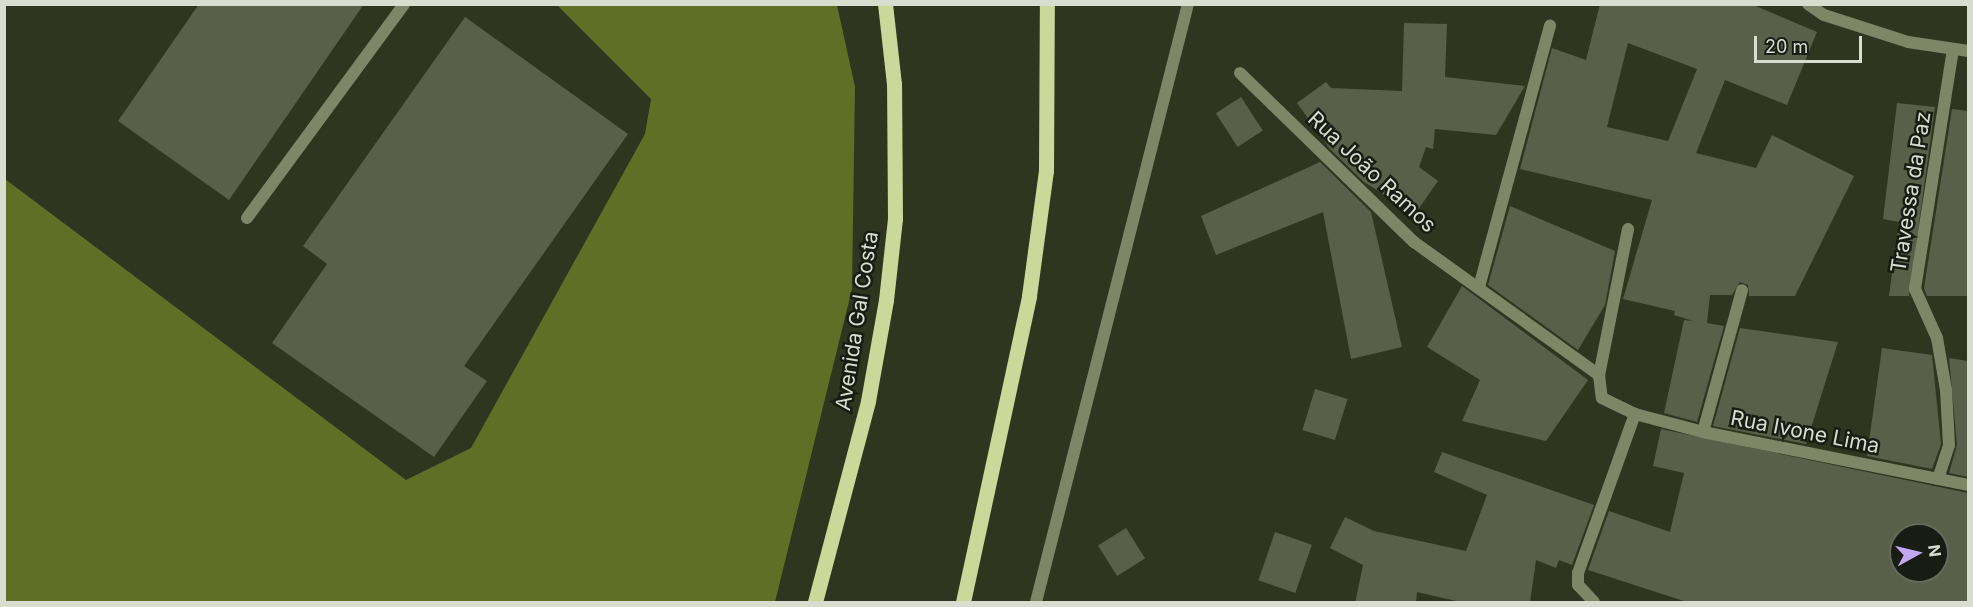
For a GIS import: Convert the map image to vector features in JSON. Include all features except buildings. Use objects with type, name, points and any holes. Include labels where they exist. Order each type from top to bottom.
[{"type":"main road","name":"Avenida Gal Costa","points":[[815,603],[868,401],[886,300],[895,219],[894,84],[885,4]]},
{"type":"main road","points":[[963,603],[1029,296],[1046,171],[1047,4]]},
{"type":"street","points":[[248,218],[404,4]]},
{"type":"street","points":[[1036,603],[1188,4]]},
{"type":"street","points":[[1808,4],[1824,15],[1908,42],[1968,51]]},
{"type":"street","points":[[1479,287],[1550,25]]},
{"type":"street","name":"Travessa da Paz","points":[[1938,479],[1949,445],[1946,390],[1937,338],[1915,290],[1953,49]]},
{"type":"street","name":"Rua João Ramos","points":[[1240,73],[1414,242],[1599,375]]},
{"type":"street","points":[[1599,375],[1628,230]]},
{"type":"street","points":[[1703,432],[1742,290]]},
{"type":"street","name":"Rua Ivone Lima","points":[[1599,375],[1602,398],[1635,414],[1703,432],[1968,485]]},
{"type":"street","points":[[1594,603],[1578,585],[1578,573],[1635,414]]},
{"type":"green space","points":[[557,5],[837,5],[855,87],[852,289],[775,602],[5,602],[5,179],[406,480],[471,448],[645,134],[651,99]]}]
